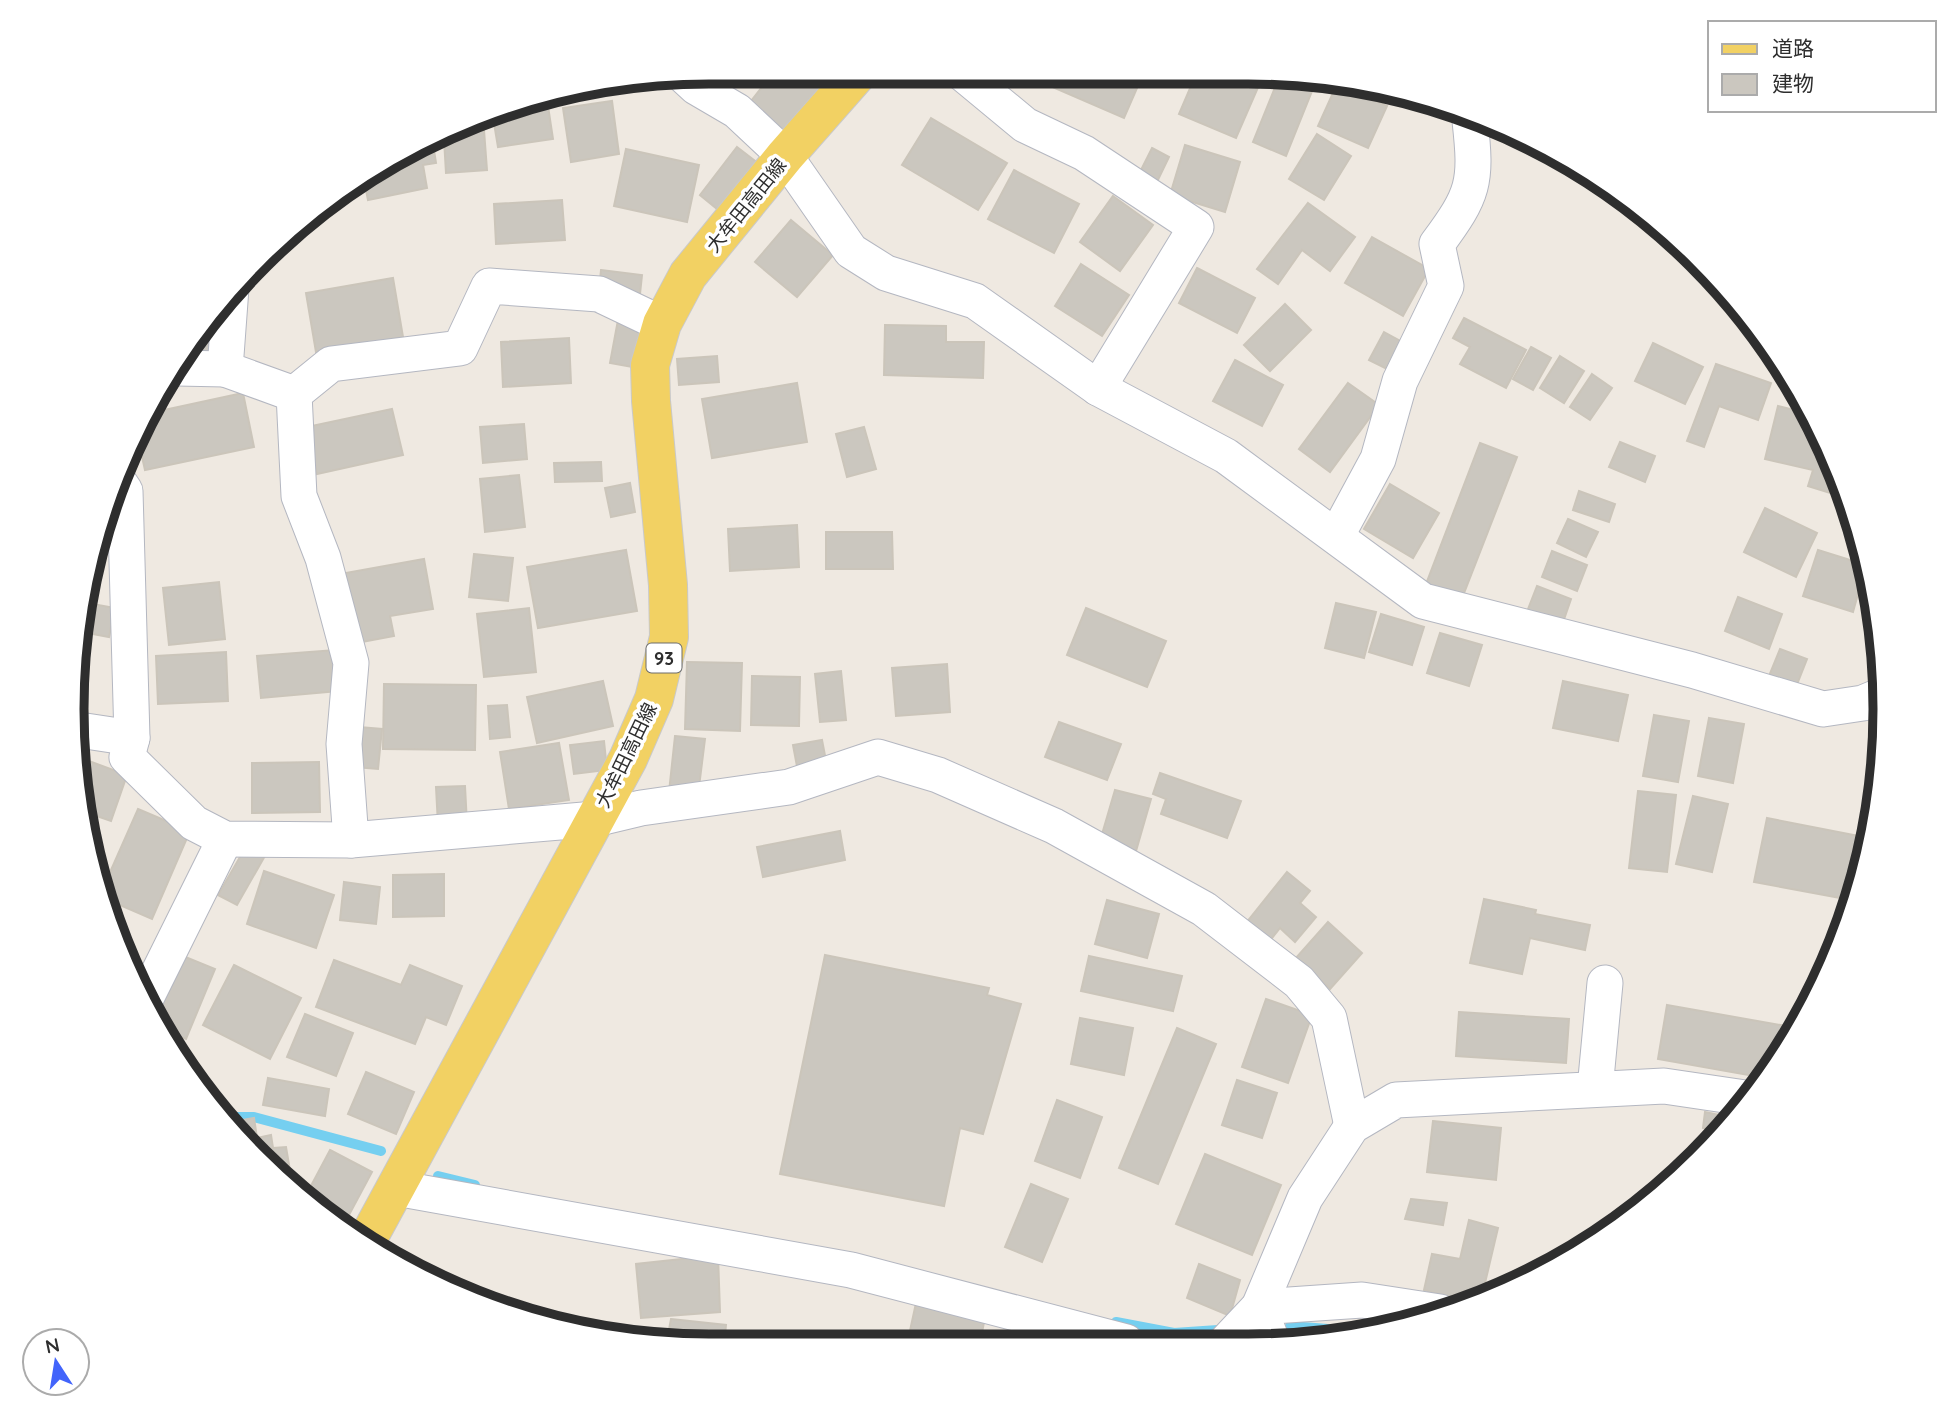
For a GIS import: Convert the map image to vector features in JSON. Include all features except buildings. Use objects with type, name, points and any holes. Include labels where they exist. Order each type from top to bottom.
[{"type":"main road","name":"大牟田高田線","points":[[370,1234],[628,759],[654,699],[669,637],[668,585],[650,401],[650,365],[662,324],[688,275],[785,156],[848,84]]},
{"type":"street","points":[[693,84],[737,111],[785,156],[851,251],[886,273],[975,300],[1098,388],[1226,456],[1337,535],[1423,601],[1692,670],[1823,709],[1873,699]]},
{"type":"street","points":[[975,84],[1025,125],[1084,152],[1196,227],[1098,388]]},
{"type":"street","points":[[1337,535],[1378,459],[1400,380],[1446,286],[1437,244],[1465,206],[1475,166],[1470,125]]},
{"type":"street","points":[[294,394],[331,364],[460,348],[489,286],[599,294],[662,324]]},
{"type":"street","points":[[225,369],[229,309]]},
{"type":"street","points":[[185,368],[225,369],[294,394]]},
{"type":"street","points":[[294,394],[299,496],[324,558],[351,663],[344,744],[351,839]]},
{"type":"street","points":[[124,490],[132,738],[127,757],[194,823],[225,839],[351,839],[595,819],[641,808],[789,787],[878,757],[938,775],[1054,826],[1204,909],[1299,982],[1329,1018],[1352,1126]]},
{"type":"street","points":[[85,731],[132,738]]},
{"type":"street","points":[[150,989],[225,839]]},
{"type":"street","points":[[1595,1089],[1605,983]]},
{"type":"street","points":[[1234,1334],[1259,1307],[1305,1198],[1352,1126],[1396,1100],[1664,1086],[1738,1097]]},
{"type":"street","points":[[396,1188],[851,1270],[1066,1334]]},
{"type":"street","points":[[1259,1307],[1362,1300],[1422,1309]]},
{"type":"street","points":[[1259,1307],[1269,1333]]},
{"type":"waterway","points":[[236,1117],[254,1117],[381,1151]]},
{"type":"waterway","points":[[438,1176],[475,1185]]},
{"type":"waterway","points":[[1116,1322],[1174,1333],[1218,1330]]},
{"type":"waterway","points":[[1290,1326],[1329,1329]]}]
